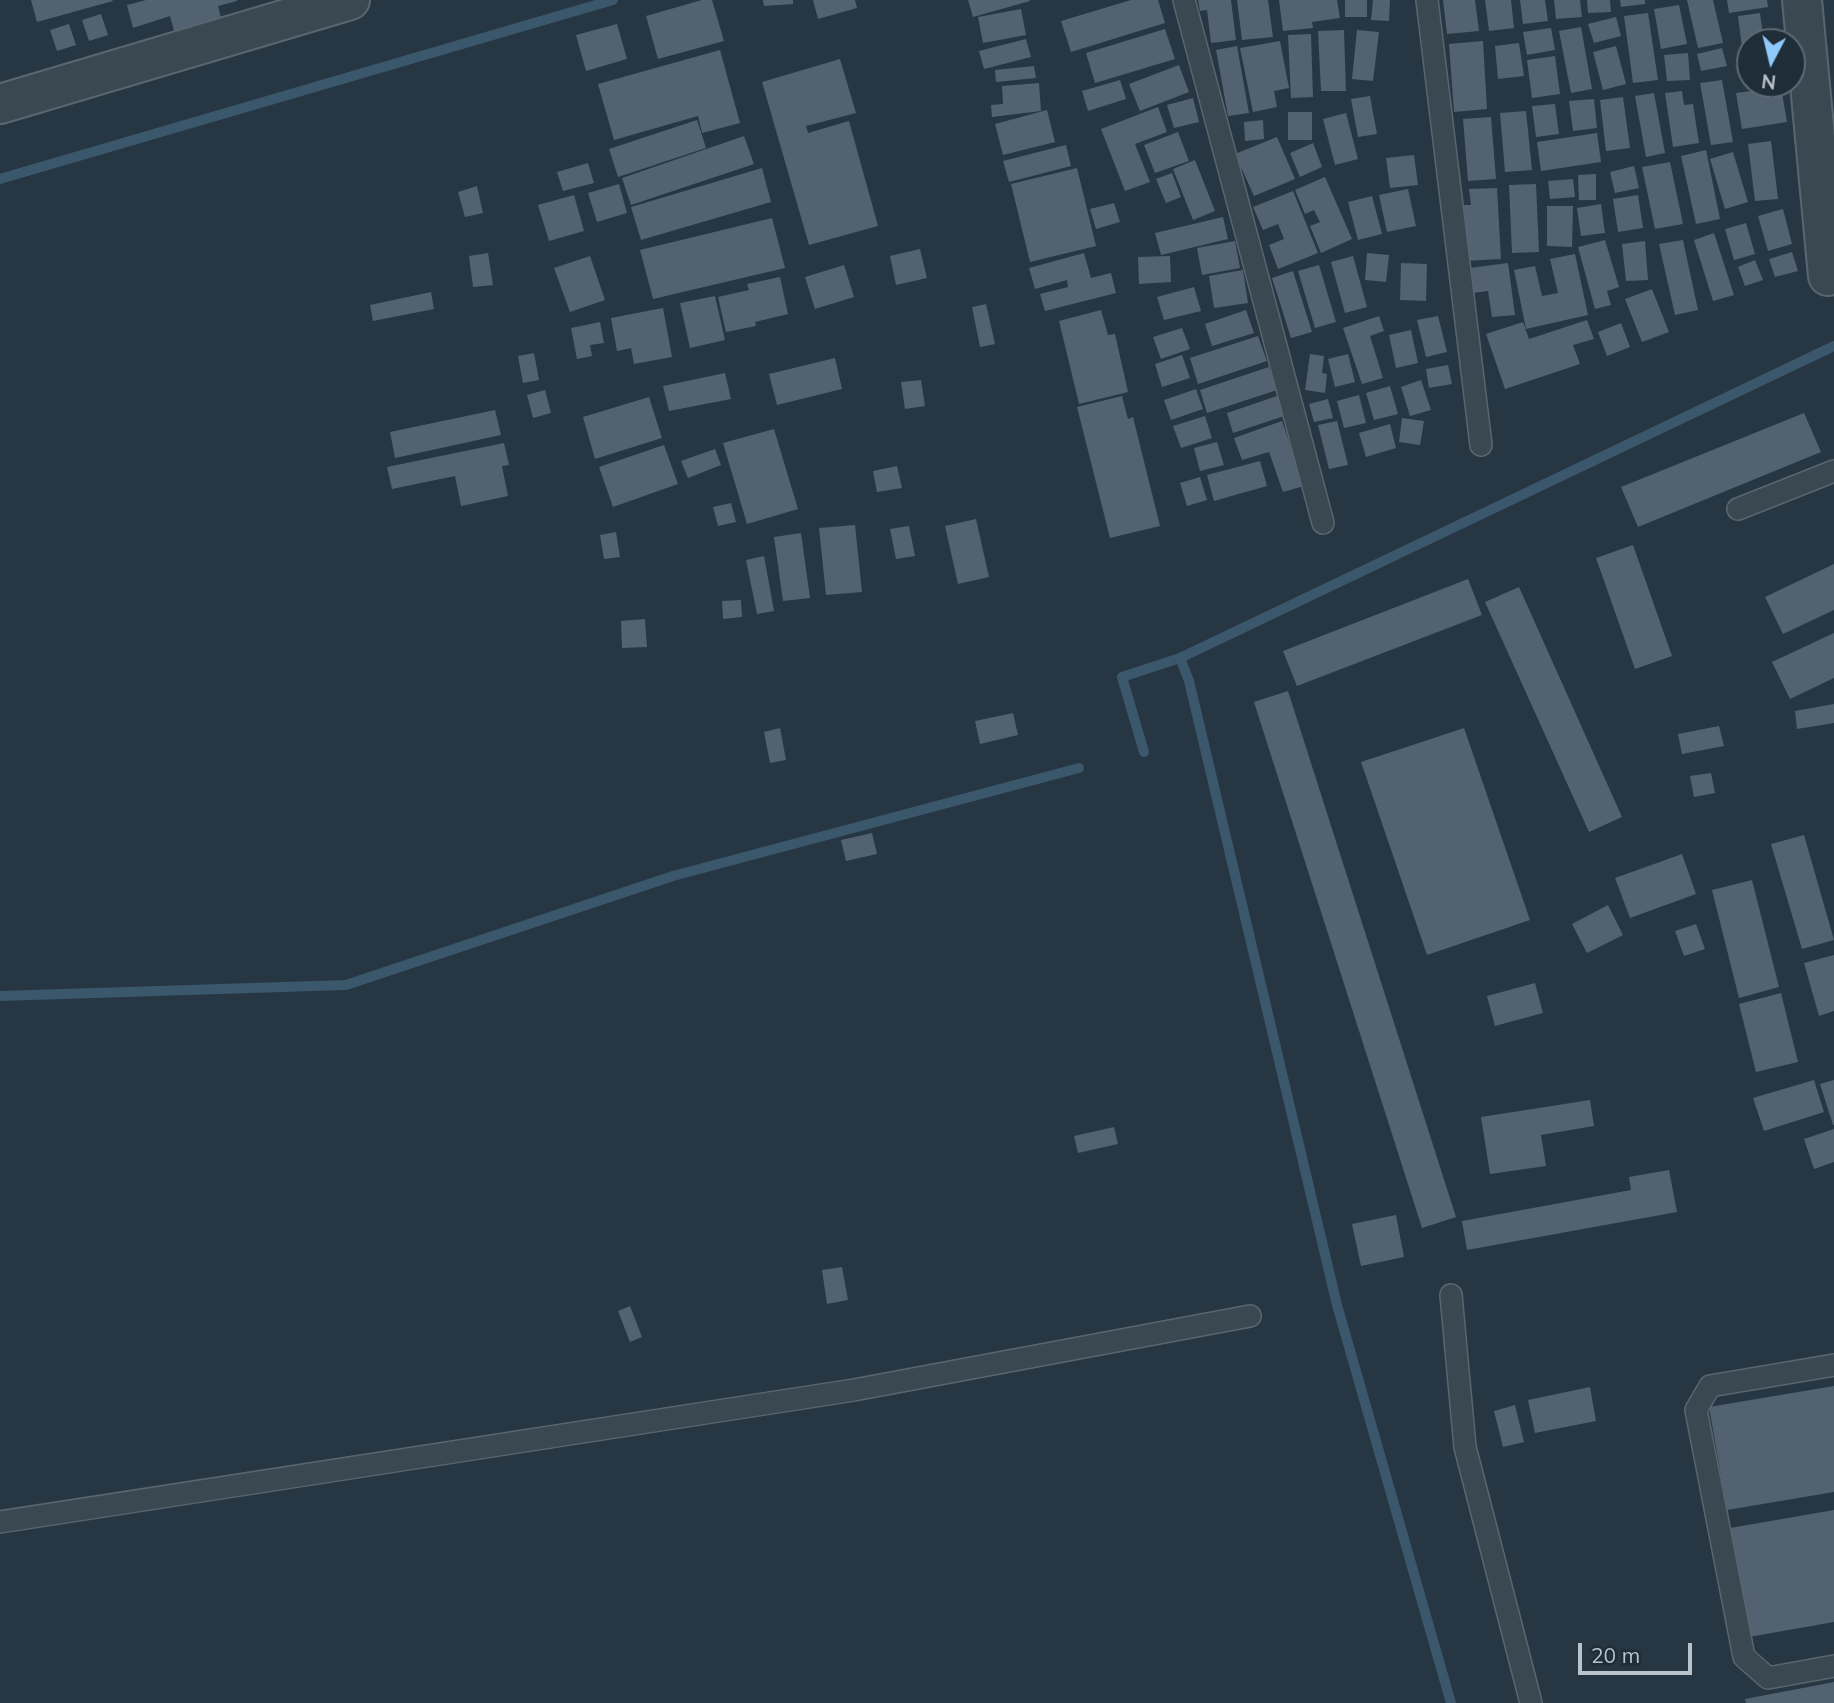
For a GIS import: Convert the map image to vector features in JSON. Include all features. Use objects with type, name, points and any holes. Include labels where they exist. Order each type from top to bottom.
[{"type":"street","points":[[0,104],[312,5],[350,0]]},
{"type":"street","points":[[1802,0],[1828,276]]},
{"type":"lane","points":[[1184,0],[1323,523]]},
{"type":"lane","points":[[1427,0],[1481,445]]},
{"type":"lane","points":[[1738,509],[1834,471]]},
{"type":"lane","points":[[1451,1295],[1465,1447],[1531,1703]]},
{"type":"lane","points":[[0,1521],[854,1391],[1250,1316]]},
{"type":"lane","points":[[1834,1365],[1710,1386],[1696,1410],[1744,1657],[1768,1678],[1834,1666]]},
{"type":"building","points":[[31,0],[112,0],[113,1],[37,22]]},
{"type":"building","points":[[146,0],[237,1],[218,6],[221,18],[174,31],[170,16],[133,28],[127,5]]},
{"type":"building","points":[[702,0],[712,0],[724,41],[658,59],[646,16]]},
{"type":"building","points":[[763,0],[793,0],[793,4],[764,6]]},
{"type":"building","points":[[813,0],[855,0],[857,8],[818,19]]},
{"type":"building","points":[[968,0],[1030,0],[1030,1],[973,17]]},
{"type":"building","points":[[1131,0],[1158,0],[1165,23],[1071,52],[1061,21]]},
{"type":"building","points":[[1198,0],[1231,0],[1236,40],[1211,43],[1207,10],[1200,11]]},
{"type":"building","points":[[1237,0],[1268,0],[1273,37],[1242,40]]},
{"type":"building","points":[[1279,0],[1337,0],[1340,18],[1312,22],[1313,28],[1283,31]]},
{"type":"building","points":[[1345,0],[1367,0],[1367,17],[1345,17]]},
{"type":"building","points":[[1373,0],[1390,0],[1389,21],[1371,20]]},
{"type":"building","points":[[1443,0],[1475,0],[1479,31],[1447,34]]},
{"type":"building","points":[[1485,0],[1511,0],[1514,28],[1489,31]]},
{"type":"building","points":[[1520,0],[1545,0],[1548,21],[1523,24]]},
{"type":"building","points":[[1554,0],[1580,0],[1582,17],[1556,19]]},
{"type":"building","points":[[1587,0],[1610,0],[1611,12],[1588,13]]},
{"type":"building","points":[[1620,0],[1645,0],[1645,4],[1621,7]]},
{"type":"building","points":[[1687,0],[1713,0],[1723,43],[1698,48]]},
{"type":"building","points":[[1727,0],[1767,0],[1768,7],[1729,13]]},
{"type":"building","points":[[1679,5],[1687,44],[1661,49],[1654,9]]},
{"type":"building","points":[[1021,9],[1026,35],[983,43],[978,17]]},
{"type":"building","points":[[1648,13],[1658,80],[1633,83],[1624,16]]},
{"type":"building","points":[[1760,13],[1762,28],[1740,28],[1738,16]]},
{"type":"building","points":[[101,14],[108,35],[89,41],[82,20]]},
{"type":"building","points":[[1616,17],[1621,36],[1594,43],[1588,24]]},
{"type":"building","points":[[69,24],[76,45],[57,51],[50,30]]},
{"type":"building","points":[[617,24],[627,59],[586,71],[576,35]]},
{"type":"building","points":[[1581,27],[1592,89],[1571,93],[1559,31]]},
{"type":"building","points":[[1551,28],[1555,50],[1527,55],[1523,32]]},
{"type":"building","points":[[1165,29],[1175,59],[1095,83],[1086,53]]},
{"type":"building","points":[[1344,30],[1346,91],[1321,91],[1318,31]]},
{"type":"building","points":[[1357,30],[1379,32],[1373,81],[1352,79]]},
{"type":"building","points":[[1311,34],[1313,97],[1291,98],[1288,35]]},
{"type":"building","points":[[1026,39],[1031,57],[984,69],[979,51]]},
{"type":"building","points":[[1280,41],[1289,88],[1274,91],[1277,107],[1253,112],[1240,48]]},
{"type":"building","points":[[1483,41],[1487,109],[1454,112],[1449,44]]},
{"type":"building","points":[[1519,43],[1524,76],[1498,79],[1495,46]]},
{"type":"building","points":[[1237,46],[1249,113],[1228,116],[1216,50]]},
{"type":"building","points":[[1616,46],[1626,84],[1603,90],[1593,52]]},
{"type":"building","points":[[1722,48],[1727,66],[1701,71],[1697,54]]},
{"type":"building","points":[[720,50],[740,123],[702,133],[698,116],[614,140],[598,84]]},
{"type":"building","points":[[1688,53],[1690,80],[1667,81],[1664,55]]},
{"type":"building","points":[[1555,56],[1560,94],[1532,98],[1527,60]]},
{"type":"building","points":[[840,59],[856,113],[806,126],[808,133],[849,121],[878,226],[809,245],[762,82]]},
{"type":"building","points":[[1179,65],[1189,92],[1140,111],[1129,84]]},
{"type":"building","points":[[1034,66],[1036,78],[996,82],[995,70]]},
{"type":"building","points":[[1120,80],[1126,99],[1088,111],[1082,91]]},
{"type":"building","points":[[1722,80],[1733,142],[1711,145],[1700,83]]},
{"type":"building","points":[[1039,83],[1041,111],[992,117],[991,105],[1003,104],[1002,86]]},
{"type":"building","points":[[1682,91],[1684,105],[1693,104],[1699,143],[1673,147],[1665,93]]},
{"type":"building","points":[[1654,93],[1665,153],[1646,157],[1635,96]]},
{"type":"building","points":[[1370,96],[1377,134],[1358,137],[1351,99]]},
{"type":"building","points":[[1623,97],[1630,148],[1606,151],[1600,100]]},
{"type":"building","points":[[1193,98],[1199,122],[1174,128],[1167,105]]},
{"type":"building","points":[[1737,98],[1783,98],[1787,122],[1742,129]]},
{"type":"building","points":[[1594,99],[1597,128],[1573,131],[1569,101]]},
{"type":"building","points":[[1555,104],[1559,134],[1536,137],[1532,106]]},
{"type":"building","points":[[1158,107],[1167,132],[1135,144],[1150,182],[1125,191],[1101,129]]},
{"type":"building","points":[[1047,110],[1055,142],[1003,155],[995,124]]},
{"type":"building","points":[[1526,111],[1532,170],[1505,172],[1500,113]]},
{"type":"building","points":[[1288,112],[1312,112],[1312,140],[1288,140]]},
{"type":"building","points":[[1346,113],[1358,159],[1335,165],[1323,119]]},
{"type":"building","points":[[1491,117],[1496,179],[1468,181],[1463,119]]},
{"type":"building","points":[[697,120],[706,148],[618,177],[609,149]]},
{"type":"building","points":[[1263,120],[1264,139],[1245,141],[1244,122]]},
{"type":"building","points":[[1178,132],[1189,161],[1155,173],[1144,145]]},
{"type":"building","points":[[1597,133],[1601,162],[1541,171],[1537,142]]},
{"type":"building","points":[[744,136],[754,164],[631,205],[622,178]]},
{"type":"building","points":[[1277,137],[1295,179],[1254,196],[1235,154]]},
{"type":"building","points":[[1771,141],[1778,199],[1755,201],[1748,144]]},
{"type":"building","points":[[1313,143],[1322,167],[1300,177],[1290,153]]},
{"type":"building","points":[[1066,145],[1071,166],[1009,182],[1003,161]]},
{"type":"building","points":[[1706,150],[1720,219],[1696,224],[1681,156]]},
{"type":"building","points":[[1733,152],[1748,202],[1725,209],[1710,159]]},
{"type":"building","points":[[1414,155],[1418,185],[1390,188],[1386,158]]},
{"type":"building","points":[[1195,160],[1215,211],[1193,220],[1173,169]]},
{"type":"building","points":[[1670,162],[1683,224],[1655,229],[1642,167]]},
{"type":"building","points":[[588,163],[594,183],[563,191],[557,172]]},
{"type":"building","points":[[1634,166],[1639,188],[1615,193],[1610,172]]},
{"type":"building","points":[[762,168],[771,202],[641,240],[631,207]]},
{"type":"building","points":[[1077,168],[1096,246],[1030,262],[1011,184]]},
{"type":"building","points":[[1172,173],[1181,197],[1166,203],[1156,179]]},
{"type":"building","points":[[1596,174],[1596,200],[1579,200],[1578,175]]},
{"type":"building","points":[[1325,177],[1352,239],[1321,253],[1310,226],[1320,222],[1314,210],[1305,214],[1295,190]]},
{"type":"building","points":[[1573,179],[1575,197],[1550,199],[1548,181]]},
{"type":"building","points":[[619,184],[627,213],[597,222],[588,193]]},
{"type":"building","points":[[1536,184],[1539,252],[1512,253],[1509,185]]},
{"type":"building","points":[[477,186],[483,213],[465,217],[458,192]]},
{"type":"building","points":[[1497,188],[1501,259],[1464,261],[1461,205],[1471,205],[1469,189]]},
{"type":"building","points":[[1408,189],[1416,226],[1387,232],[1379,195]]},
{"type":"building","points":[[1293,191],[1318,253],[1278,269],[1269,245],[1284,239],[1278,224],[1263,230],[1253,207]]},
{"type":"building","points":[[574,195],[584,231],[549,241],[538,205]]},
{"type":"building","points":[[1638,195],[1643,228],[1618,232],[1613,199]]},
{"type":"building","points":[[1372,196],[1382,234],[1358,240],[1348,202]]},
{"type":"building","points":[[1114,203],[1120,222],[1096,229],[1090,209]]},
{"type":"building","points":[[1601,204],[1605,233],[1581,236],[1577,208]]},
{"type":"building","points":[[1547,206],[1573,206],[1572,247],[1547,246]]},
{"type":"building","points":[[1783,209],[1792,244],[1768,251],[1758,216]]},
{"type":"building","points":[[1223,217],[1228,239],[1161,255],[1155,233]]},
{"type":"building","points":[[772,218],[785,268],[653,299],[640,250]]},
{"type":"building","points":[[1746,223],[1755,254],[1734,260],[1725,229]]},
{"type":"building","points":[[1714,233],[1734,295],[1713,301],[1694,240]]},
{"type":"building","points":[[1605,240],[1619,287],[1607,291],[1611,305],[1595,309],[1578,247]]},
{"type":"building","points":[[1683,240],[1698,310],[1675,315],[1659,244]]},
{"type":"building","points":[[1235,241],[1240,268],[1202,275],[1197,248]]},
{"type":"building","points":[[1645,241],[1648,280],[1626,281],[1622,244]]},
{"type":"building","points":[[920,249],[927,278],[896,285],[890,256]]},
{"type":"building","points":[[1792,252],[1798,271],[1775,277],[1769,259]]},
{"type":"building","points":[[488,253],[493,285],[473,287],[469,256]]},
{"type":"building","points":[[1084,253],[1091,278],[1111,273],[1116,293],[1045,311],[1040,294],[1068,287],[1067,280],[1035,289],[1029,268]]},
{"type":"building","points":[[1367,253],[1389,255],[1386,282],[1365,280]]},
{"type":"building","points":[[1575,254],[1588,315],[1526,329],[1514,270],[1535,266],[1542,296],[1558,293],[1550,259]]},
{"type":"building","points":[[590,256],[605,300],[570,312],[554,268]]},
{"type":"building","points":[[1170,256],[1171,282],[1139,284],[1138,257]]},
{"type":"building","points":[[1353,256],[1367,307],[1345,313],[1331,262]]},
{"type":"building","points":[[1755,260],[1763,280],[1745,286],[1738,267]]},
{"type":"building","points":[[1401,263],[1427,264],[1426,301],[1400,300]]},
{"type":"building","points":[[1508,263],[1515,315],[1492,317],[1488,291],[1465,294],[1462,269]]},
{"type":"building","points":[[844,265],[854,297],[815,309],[805,277]]},
{"type":"building","points":[[1319,265],[1336,322],[1315,328],[1298,271]]},
{"type":"building","points":[[1243,270],[1248,303],[1214,308],[1209,276]]},
{"type":"building","points":[[1293,271],[1312,332],[1291,338],[1272,278]]},
{"type":"building","points":[[780,277],[788,314],[755,322],[756,326],[726,332],[718,297],[749,290],[747,284]]},
{"type":"building","points":[[1194,287],[1201,311],[1164,320],[1157,297]]},
{"type":"building","points":[[1652,289],[1669,332],[1642,342],[1625,299]]},
{"type":"building","points":[[431,292],[434,309],[373,321],[370,305]]},
{"type":"building","points":[[715,296],[725,340],[690,348],[680,303]]},
{"type":"building","points":[[986,304],[995,344],[980,347],[972,307]]},
{"type":"building","points":[[663,308],[672,357],[634,364],[631,348],[617,351],[611,318]]},
{"type":"building","points":[[1101,310],[1108,335],[1115,334],[1128,392],[1079,404],[1059,321]]},
{"type":"building","points":[[1246,310],[1254,333],[1212,346],[1205,324]]},
{"type":"building","points":[[1379,316],[1384,331],[1370,336],[1383,378],[1362,384],[1343,328]]},
{"type":"building","points":[[1438,316],[1447,352],[1426,357],[1417,320]]},
{"type":"building","points":[[1587,320],[1594,339],[1573,345],[1580,364],[1505,389],[1486,334],[1523,322],[1529,339]]},
{"type":"building","points":[[600,322],[604,343],[590,345],[592,356],[577,359],[571,328]]},
{"type":"building","points":[[1621,323],[1630,347],[1607,356],[1598,332]]},
{"type":"building","points":[[1182,328],[1190,349],[1161,359],[1153,337]]},
{"type":"building","points":[[1411,330],[1418,363],[1396,368],[1389,335]]},
{"type":"building","points":[[1258,336],[1267,361],[1198,384],[1190,358]]},
{"type":"building","points":[[534,353],[539,380],[523,383],[518,356]]},
{"type":"building","points":[[1310,354],[1324,356],[1322,373],[1327,374],[1325,393],[1305,390]]},
{"type":"building","points":[[1348,354],[1355,382],[1335,387],[1328,359]]},
{"type":"building","points":[[1182,355],[1190,378],[1162,387],[1155,364]]},
{"type":"building","points":[[835,358],[842,389],[777,405],[769,374]]},
{"type":"building","points":[[1448,365],[1452,384],[1429,388],[1426,369]]},
{"type":"building","points":[[1269,367],[1277,390],[1207,413],[1200,390]]},
{"type":"building","points":[[725,373],[731,399],[669,411],[663,386]]},
{"type":"building","points":[[921,380],[925,406],[905,409],[901,382]]},
{"type":"building","points":[[1421,380],[1431,410],[1410,416],[1401,387]]},
{"type":"building","points":[[1390,386],[1398,414],[1374,420],[1366,393]]},
{"type":"building","points":[[1196,389],[1203,409],[1171,420],[1164,400]]},
{"type":"building","points":[[545,390],[551,413],[533,418],[527,395]]},
{"type":"building","points":[[1359,395],[1366,423],[1344,428],[1337,401]]},
{"type":"building","points":[[1122,396],[1128,419],[1133,417],[1160,526],[1110,538],[1077,407]]},
{"type":"building","points":[[1277,396],[1284,416],[1233,433],[1227,413]]},
{"type":"building","points":[[649,397],[662,438],[595,459],[583,417]]},
{"type":"building","points":[[1328,399],[1333,418],[1314,422],[1309,404]]},
{"type":"building","points":[[495,410],[501,435],[395,458],[390,432]]},
{"type":"building","points":[[1804,413],[1821,452],[1638,527],[1621,487]]},
{"type":"building","points":[[1205,416],[1212,438],[1181,448],[1173,426]]},
{"type":"building","points":[[1402,418],[1424,421],[1420,445],[1399,442]]},
{"type":"building","points":[[1282,421],[1304,486],[1283,492],[1269,452],[1242,460],[1234,438]]},
{"type":"building","points":[[1337,421],[1348,465],[1329,469],[1318,425]]},
{"type":"building","points":[[1390,424],[1396,448],[1366,457],[1359,433]]},
{"type":"building","points":[[774,429],[798,509],[747,524],[723,443]]},
{"type":"building","points":[[1217,442],[1224,465],[1200,471],[1194,448]]},
{"type":"building","points":[[504,443],[509,465],[502,466],[508,496],[461,506],[455,476],[392,489],[387,467]]},
{"type":"building","points":[[664,445],[678,484],[613,507],[599,467]]},
{"type":"building","points":[[715,449],[721,465],[688,478],[681,461]]},
{"type":"building","points":[[1260,461],[1267,486],[1214,501],[1207,475]]},
{"type":"building","points":[[897,466],[902,488],[877,492],[873,471]]},
{"type":"building","points":[[1200,477],[1207,500],[1187,506],[1180,483]]},
{"type":"building","points":[[731,503],[736,522],[718,526],[713,507]]},
{"type":"building","points":[[976,519],[989,577],[958,584],[945,526]]},
{"type":"building","points":[[855,525],[862,592],[826,595],[819,528]]},
{"type":"building","points":[[909,526],[915,556],[896,559],[890,529]]},
{"type":"building","points":[[616,532],[620,557],[604,559],[600,535]]},
{"type":"building","points":[[801,533],[810,598],[783,601],[774,537]]},
{"type":"building","points":[[1633,545],[1672,656],[1635,669],[1596,558]]},
{"type":"building","points":[[764,556],[774,611],[757,614],[746,560]]},
{"type":"building","points":[[1834,564],[1834,610],[1783,634],[1765,597]]},
{"type":"building","points":[[1468,579],[1482,615],[1297,686],[1283,651]]},
{"type":"building","points":[[1519,587],[1622,817],[1589,832],[1485,602]]},
{"type":"building","points":[[741,600],[742,617],[723,619],[722,601]]},
{"type":"building","points":[[645,619],[647,647],[622,648],[621,621]]},
{"type":"building","points":[[1834,633],[1834,678],[1790,699],[1772,662]]},
{"type":"building","points":[[1288,691],[1456,1217],[1422,1228],[1254,702]]},
{"type":"building","points":[[1834,704],[1834,723],[1797,729],[1795,711]]},
{"type":"building","points":[[1013,713],[1018,735],[980,744],[975,721]]},
{"type":"building","points":[[1719,726],[1724,746],[1682,754],[1678,734]]},
{"type":"building","points":[[780,728],[786,760],[770,763],[764,732]]},
{"type":"building","points":[[1464,728],[1530,920],[1427,955],[1361,762]]},
{"type":"building","points":[[1711,773],[1715,793],[1694,797],[1690,776]]},
{"type":"building","points":[[872,833],[877,854],[846,861],[841,840]]},
{"type":"building","points":[[1804,835],[1834,940],[1802,949],[1771,844]]},
{"type":"building","points":[[1682,854],[1696,894],[1630,918],[1615,878]]},
{"type":"building","points":[[1752,880],[1779,987],[1739,998],[1712,890]]},
{"type":"building","points":[[1608,905],[1623,935],[1587,953],[1572,924]]},
{"type":"building","points":[[1696,924],[1705,949],[1684,956],[1675,931]]},
{"type":"building","points":[[1834,955],[1834,1011],[1819,1016],[1804,963]]},
{"type":"building","points":[[1535,983],[1543,1013],[1495,1026],[1487,996]]},
{"type":"building","points":[[1781,993],[1798,1062],[1756,1072],[1739,1004]]},
{"type":"building","points":[[1814,1080],[1824,1112],[1764,1131],[1753,1098]]},
{"type":"building","points":[[1834,1080],[1834,1125],[1833,1125],[1820,1084]]},
{"type":"building","points":[[1590,1100],[1594,1126],[1541,1135],[1546,1166],[1490,1174],[1481,1117]]},
{"type":"building","points":[[1114,1127],[1118,1144],[1078,1153],[1074,1136]]},
{"type":"building","points":[[1834,1129],[1834,1162],[1814,1169],[1804,1139]]},
{"type":"building","points":[[1669,1170],[1677,1212],[1467,1250],[1462,1221],[1631,1190],[1629,1177]]},
{"type":"building","points":[[1396,1215],[1404,1257],[1361,1266],[1352,1224]]},
{"type":"building","points":[[842,1267],[848,1300],[827,1304],[822,1270]]},
{"type":"building","points":[[630,1306],[642,1337],[630,1342],[618,1311]]},
{"type":"building","points":[[1834,1386],[1834,1492],[1727,1510],[1709,1407]]},
{"type":"building","points":[[1590,1387],[1596,1421],[1535,1433],[1528,1400]]},
{"type":"building","points":[[1515,1405],[1524,1442],[1503,1447],[1494,1411]]},
{"type":"building","points":[[1834,1510],[1834,1622],[1749,1637],[1730,1528]]},
{"type":"building","points":[[1834,1682],[1834,1703],[1746,1703],[1745,1699]]},
{"type":"waterway","points":[[0,179],[613,0]]},
{"type":"waterway","points":[[1144,752],[1122,677],[1180,658],[1834,346]]},
{"type":"waterway","points":[[1180,658],[1189,681],[1337,1305],[1451,1703]]},
{"type":"waterway","points":[[0,996],[346,985],[673,876],[1079,768]]}]
